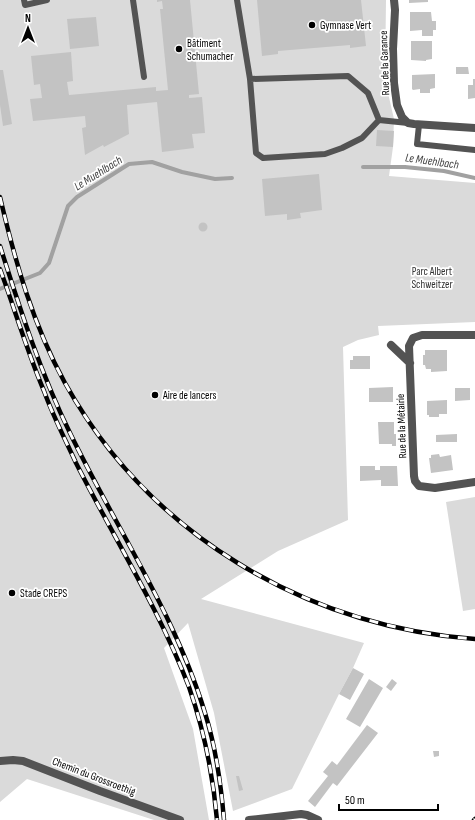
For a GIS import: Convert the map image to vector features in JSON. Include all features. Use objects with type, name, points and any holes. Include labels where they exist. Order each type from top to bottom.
[{"type":"street","name":"Rue de la Garance","points":[[394,0],[394,83],[402,117],[408,123]]},
{"type":"street","points":[[408,123],[475,128]]},
{"type":"street","name":"Rue de la Métairie","points":[[475,335],[422,335],[413,338],[409,346],[415,481],[419,486],[435,488],[475,482]]},
{"type":"street","points":[[391,345],[410,363]]},
{"type":"street","name":"Chemin du Grossroethig","points":[[0,761],[24,761],[180,820]]},
{"type":"street","points":[[249,820],[301,814],[318,820]]},
{"type":"lane","points":[[24,0],[25,5],[47,0]]},
{"type":"lane","points":[[134,0],[144,77]]},
{"type":"lane","points":[[236,0],[250,79],[256,153],[264,158],[324,154],[342,148],[362,138],[378,120]]},
{"type":"lane","points":[[250,79],[348,76],[368,92],[378,120]]},
{"type":"lane","points":[[378,120],[408,123]]},
{"type":"lane","points":[[419,125],[417,144],[475,150]]},
{"type":"green space","name":"Parc Albert Schweitzer","points":[[0,0],[386,0],[385,80],[394,119],[393,147],[389,176],[475,183],[475,322],[378,326],[379,335],[358,340],[343,347],[348,520],[278,551],[201,599],[364,643],[292,789],[233,811],[214,713],[188,623],[164,648],[193,729],[209,820],[154,820],[27,779],[0,802]]},
{"type":"green space","points":[[475,497],[475,609],[463,611],[446,502]]},
{"type":"building","points":[[157,0],[190,0],[199,94],[189,95],[189,98],[202,97],[205,133],[192,134],[194,148],[162,152],[157,102],[127,105],[129,134],[104,147],[103,145],[85,155],[82,128],[86,127],[85,116],[33,121],[30,99],[42,98],[40,84],[34,85],[31,56],[71,52],[73,81],[67,82],[69,95],[156,87],[156,91],[168,90],[160,9],[163,9],[162,1],[157,2]]},
{"type":"building","name":"Gymnase Vert","points":[[257,0],[361,0],[366,46],[350,48],[350,45],[278,51],[278,54],[262,56]]},
{"type":"building","points":[[409,0],[428,0],[428,2],[409,3]]},
{"type":"building","points":[[410,12],[431,12],[432,21],[436,21],[436,30],[433,30],[433,36],[422,36],[422,30],[410,31]]},
{"type":"building","points":[[96,17],[99,46],[70,49],[67,19]]},
{"type":"building","points":[[411,41],[432,41],[432,59],[426,61],[411,60]]},
{"type":"building","points":[[456,67],[468,67],[469,74],[456,74]]},
{"type":"building","points":[[0,70],[3,70],[12,124],[3,126],[0,105]]},
{"type":"building","points":[[435,74],[435,88],[430,89],[430,93],[420,93],[420,89],[412,89],[412,75]]},
{"type":"building","points":[[473,79],[475,79],[475,98],[468,99],[468,85],[473,85]]},
{"type":"building","points":[[377,130],[394,131],[393,147],[376,146]]},
{"type":"building","points":[[319,174],[322,210],[300,213],[301,218],[287,220],[287,214],[265,216],[262,179]]},
{"type":"building","points":[[203,222],[208,227],[203,232],[198,227]]},
{"type":"building","points":[[425,350],[447,350],[447,371],[431,372],[431,369],[426,369],[425,365],[423,365],[423,355],[425,355]]},
{"type":"building","points":[[353,356],[370,356],[370,369],[350,369],[350,360],[353,360]]},
{"type":"building","points":[[393,387],[393,402],[369,402],[369,388]]},
{"type":"building","points":[[455,388],[470,388],[470,400],[455,401]]},
{"type":"building","points":[[447,400],[447,414],[439,414],[439,417],[429,417],[429,415],[427,415],[427,401]]},
{"type":"building","points":[[378,422],[394,422],[396,446],[392,446],[392,444],[379,444]]},
{"type":"building","points":[[457,434],[457,442],[436,442],[436,435]]},
{"type":"building","points":[[439,454],[440,457],[451,455],[453,470],[431,473],[429,458],[431,458],[431,455]]},
{"type":"building","points":[[360,466],[375,466],[375,470],[380,470],[380,466],[397,466],[398,486],[381,486],[381,480],[360,481]]},
{"type":"building","points":[[353,668],[364,674],[350,700],[339,694]]},
{"type":"building","points":[[369,679],[383,688],[360,727],[346,719]]},
{"type":"building","points":[[392,679],[397,683],[391,691],[386,687]]},
{"type":"building","points":[[367,725],[378,733],[337,786],[333,783],[315,807],[308,801],[328,776],[323,772],[332,761],[337,765]]},
{"type":"building","points":[[433,751],[439,751],[439,756],[434,757]]},
{"type":"building","points":[[236,776],[239,776],[243,790],[239,791]]},
{"type":"waterway","name":"Le Muehlbach","points":[[0,289],[40,273],[49,263],[68,206],[77,197],[129,164],[152,162],[182,172],[215,179],[232,178]]},
{"type":"waterway","name":"Le Muehlbach","points":[[363,167],[405,167],[444,171],[475,178]]},
{"type":"railway","points":[[0,197],[26,292],[34,316],[54,361],[65,383],[100,437],[140,485],[187,527],[237,563],[292,592],[351,615],[412,630],[475,639]]},
{"type":"railway","points":[[0,246],[15,294],[59,411],[87,468],[161,605],[192,676],[212,739],[220,780],[224,820]]},
{"type":"railway","points":[[0,269],[32,361],[55,418],[76,463],[136,574],[164,630],[189,687],[207,753],[217,820]]},
{"type":"place","name":"Gymnase Vert","points":[[312,25]]},
{"type":"place","name":"Bâtiment Schumacher","points":[[179,49]]},
{"type":"place","name":"Aire de lancers","points":[[155,395]]},
{"type":"place","name":"Stade CREPS","points":[[12,593]]}]
